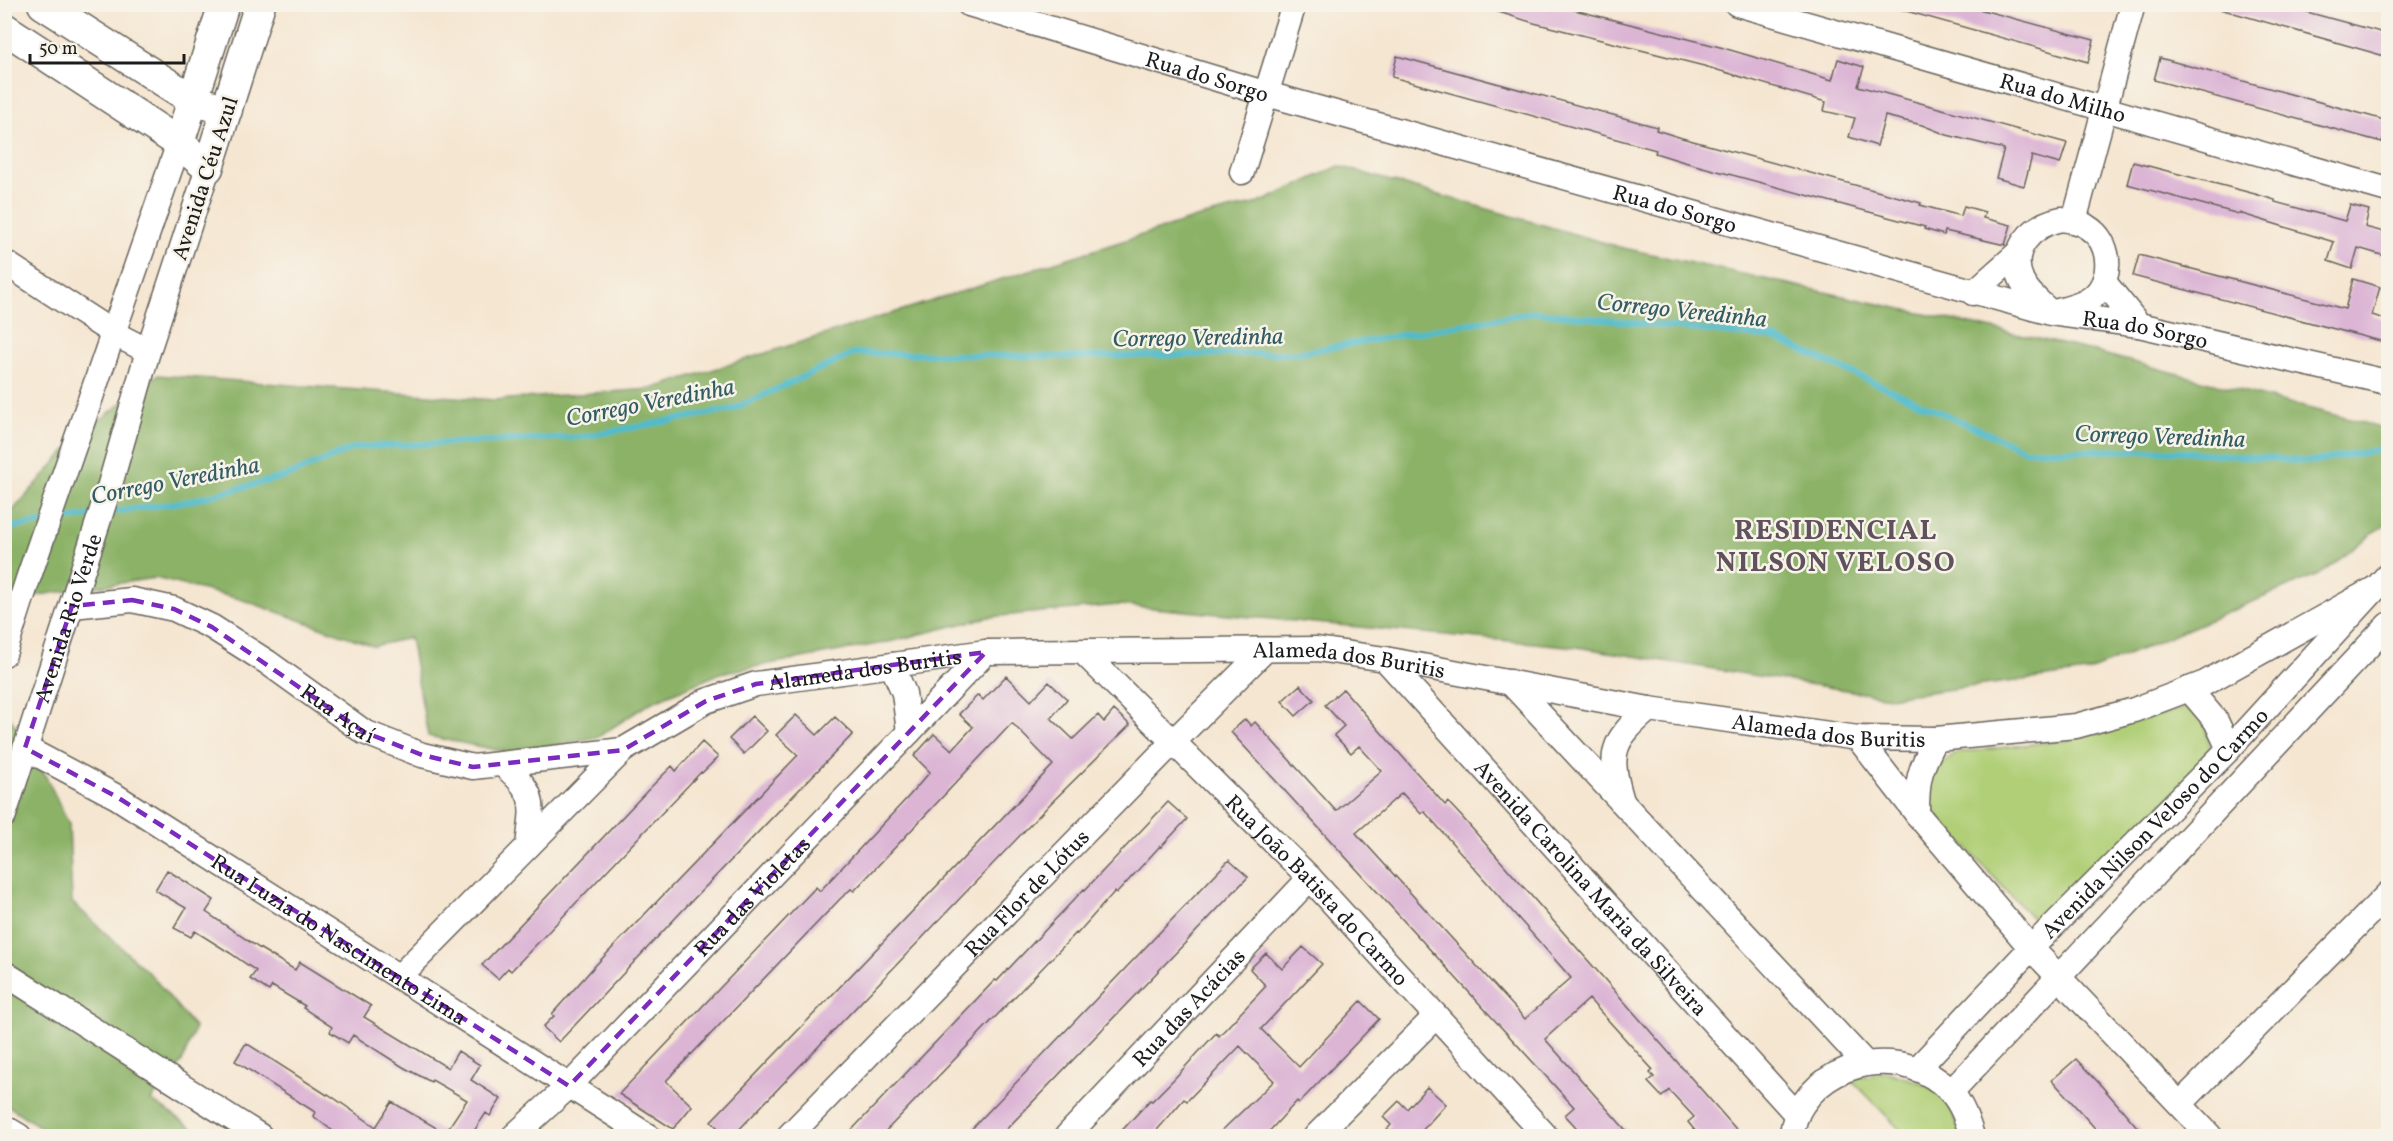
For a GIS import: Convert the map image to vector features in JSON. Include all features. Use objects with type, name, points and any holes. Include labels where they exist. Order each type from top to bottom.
[{"type":"street","points":[[43,4],[193,99],[227,110]]},
{"type":"street","name":"Avenida Céu Azul","points":[[113,333],[224,4]]},
{"type":"street","name":"Avenida Céu Azul","points":[[148,351],[260,4]]},
{"type":"street","name":"Rua do Sorgo","points":[[969,4],[1267,94],[2051,313],[2139,325],[2382,381],[2388,380]]},
{"type":"street","points":[[1242,172],[1294,4]]},
{"type":"street","name":"Rua do Milho","points":[[1737,4],[2388,190]]},
{"type":"street","points":[[2074,220],[2133,4]]},
{"type":"street","points":[[4,28],[179,143],[208,168]]},
{"type":"street","points":[[2061,219],[2074,220],[2089,227],[2100,238],[2106,252],[2108,267],[2095,295],[2082,304],[2051,313],[2028,292],[2021,280],[2018,266],[2019,252],[2025,239],[2034,228],[2061,219]]},
{"type":"street","points":[[1973,292],[2019,252]]},
{"type":"street","points":[[4,262],[113,333],[148,351]]},
{"type":"street","points":[[2103,282],[2139,325]]},
{"type":"street","points":[[4,654],[113,333]]},
{"type":"street","name":"Avenida Rio Verde","points":[[4,815],[109,488],[148,351]]},
{"type":"street","name":"Alameda dos Buritis","points":[[399,977],[623,750],[706,701],[756,684],[986,652],[1317,649],[1385,659],[1649,709],[1858,738],[1936,739],[2076,726],[2134,710],[2205,682],[2381,582]]},
{"type":"street","name":"Avenida Nilson Veloso do Carmo","points":[[1917,1068],[2031,948],[2229,749],[2381,582]]},
{"type":"street","name":"Rua Açaí","points":[[72,606],[132,600],[174,609],[212,627],[267,662],[364,732],[422,755],[473,767],[623,750]]},
{"type":"street","name":"Avenida Nilson Veloso do Carmo","points":[[1951,1092],[2388,625]]},
{"type":"street","name":"Rua Flor de Lótus","points":[[789,1137],[1265,650]]},
{"type":"street","name":"Rua das Violetas","points":[[514,1137],[569,1086],[986,652]]},
{"type":"street","name":"Rua João Batista do Carmo","points":[[1083,652],[1310,878],[1546,1137]]},
{"type":"street","name":"Avenida Carolina Maria da Silveira","points":[[1385,659],[1794,1126]]},
{"type":"street","points":[[892,665],[904,693],[909,732]]},
{"type":"street","points":[[1510,682],[1865,1063]]},
{"type":"street","points":[[2189,689],[2216,721],[2229,749]]},
{"type":"street","points":[[1623,804],[1617,782],[1614,754],[1618,739],[1649,709]]},
{"type":"street","points":[[1858,738],[1917,814],[2058,979],[2210,1137]]},
{"type":"street","points":[[1917,814],[1917,786],[1922,765],[1936,739]]},
{"type":"street","name":"Rua Luzia do Nascimento Lima","points":[[25,747],[117,797],[648,1137]]},
{"type":"street","points":[[502,764],[521,780],[532,803],[528,846]]},
{"type":"street","name":"Rua das Acácias","points":[[1067,1137],[1310,878]]},
{"type":"street","points":[[2180,1104],[2388,894]]},
{"type":"street","points":[[4,973],[260,1137]]},
{"type":"street","points":[[1316,1137],[1436,1016]]},
{"type":"street","points":[[1794,1126],[1814,1090],[1838,1072],[1865,1063],[1892,1062],[1917,1068],[1935,1078],[1951,1092],[1966,1116],[1972,1137]]},
{"type":"street","points":[[4,1127],[19,1137]]},
{"type":"highlighted area","points":[[132,600],[174,609],[212,627],[364,732],[422,755],[473,767],[623,750],[706,701],[756,684],[986,652],[569,1086],[117,797],[25,748],[72,606]]},
{"type":"green space","points":[[1339,166],[1619,247],[2080,348],[2388,429],[2388,522],[2323,572],[2087,672],[1889,697],[1577,647],[1119,605],[989,617],[889,642],[721,673],[650,703],[598,737],[511,753],[428,736],[410,638],[374,646],[240,599],[155,578],[19,598],[5,625],[5,516],[8,516],[76,439],[157,375],[495,400],[651,389],[1196,218],[1259,203]]},
{"type":"green space","points":[[2191,706],[2204,722],[2212,754],[2048,919],[2033,919],[1929,808],[1927,786],[1934,769],[1956,753],[2067,740]]},
{"type":"green space","points":[[4,709],[37,758],[69,824],[72,902],[152,976],[195,1028],[182,1062],[151,1100],[204,1136],[54,1136],[5,1104]]},
{"type":"green space","points":[[1887,1072],[1916,1081],[1936,1091],[1950,1108],[1961,1136],[1906,1136],[1851,1079]]},
{"type":"building","points":[[1490,4],[1551,4],[1720,47],[1832,80],[1838,59],[1864,67],[1858,86],[2067,143],[2060,164],[2032,156],[2024,186],[1996,178],[2004,149],[1885,116],[1877,146],[1849,137],[1855,118],[1824,111],[1826,102],[1704,66],[1534,23],[1489,9]]},
{"type":"building","points":[[1900,4],[1960,4],[2094,40],[2088,62],[1899,9]]},
{"type":"building","points":[[2221,4],[2293,4],[2292,8],[2388,34],[2388,57],[2220,9]]},
{"type":"building","points":[[1397,56],[1657,127],[1656,130],[1682,138],[1961,216],[1964,206],[1985,212],[1983,218],[2011,225],[2005,245],[1945,231],[1944,235],[1924,229],[1925,227],[1684,162],[1655,153],[1656,150],[1392,77]]},
{"type":"building","points":[[2160,58],[2388,121],[2382,142],[2154,80]]},
{"type":"building","points":[[2133,162],[2255,194],[2275,200],[2275,202],[2345,221],[2350,205],[2369,210],[2365,227],[2388,233],[2385,256],[2358,248],[2352,269],[2328,261],[2334,242],[2239,213],[2127,184]]},
{"type":"building","points":[[2139,255],[2345,309],[2353,279],[2380,287],[2372,315],[2388,320],[2388,343],[2133,276]]},
{"type":"building","points":[[1006,676],[1031,701],[1049,682],[1067,699],[1051,718],[1073,739],[1098,715],[1104,722],[1114,710],[1130,725],[1051,803],[732,1137],[727,1137],[711,1121],[1053,765],[1012,723],[854,891],[851,889],[840,899],[666,1081],[692,1106],[673,1129],[619,1094],[816,887],[820,891],[930,772],[914,756],[934,734],[952,750],[973,727],[959,714],[978,695],[983,700]]},
{"type":"building","points":[[1300,685],[1314,700],[1296,716],[1282,701]]},
{"type":"building","points":[[1343,689],[1445,805],[1448,802],[1462,817],[1743,1137],[1700,1137],[1688,1122],[1694,1117],[1669,1090],[1662,1097],[1648,1082],[1654,1077],[1650,1073],[1653,1070],[1589,999],[1545,1039],[1632,1137],[1585,1137],[1565,1115],[1574,1107],[1231,732],[1245,719],[1251,726],[1255,722],[1336,811],[1382,771],[1359,746],[1351,753],[1334,735],[1344,726],[1325,705]],"holes":[[[1402,793],[1421,814],[1424,811],[1571,978],[1525,1019],[1356,833]]]},
{"type":"building","points":[[796,715],[817,735],[835,717],[853,734],[559,1042],[543,1027],[554,1016],[552,1014],[593,968],[798,755],[776,735]]},
{"type":"building","points":[[752,716],[767,731],[744,754],[729,739]]},
{"type":"building","points":[[702,742],[718,757],[511,971],[508,968],[498,979],[482,965],[647,791],[672,766],[676,771]]},
{"type":"building","points":[[1168,802],[1187,819],[1117,893],[1115,891],[1077,934],[880,1137],[845,1137],[995,980],[997,981],[1085,890]]},
{"type":"building","points":[[1229,860],[1248,877],[1189,939],[999,1137],[964,1137]]},
{"type":"building","points":[[167,870],[214,900],[206,912],[259,948],[295,970],[300,962],[371,1006],[364,1017],[448,1068],[458,1051],[480,1065],[471,1080],[501,1099],[490,1116],[486,1113],[470,1137],[341,1137],[313,1116],[315,1112],[235,1061],[246,1043],[376,1127],[392,1102],[445,1133],[467,1100],[403,1067],[353,1035],[348,1043],[330,1032],[332,1027],[303,1008],[305,1006],[272,986],[269,991],[250,979],[256,971],[230,953],[195,931],[191,937],[174,928],[186,908],[155,890]]},
{"type":"building","points":[[1303,947],[1322,964],[1261,1029],[1299,1067],[1361,1001],[1379,1019],[1299,1103],[1297,1101],[1264,1137],[1215,1137],[1274,1081],[1240,1046],[1187,1101],[1184,1099],[1151,1137],[1116,1137],[1216,1033],[1219,1036],[1266,986],[1250,969],[1266,953],[1282,969]]},
{"type":"building","points":[[2076,1059],[2146,1137],[2102,1137],[2052,1080]]},
{"type":"building","points":[[1427,1087],[1446,1104],[1420,1133],[1416,1137],[1380,1137],[1391,1125],[1383,1117],[1399,1101],[1407,1109]]},
{"type":"waterway","name":"Corrego Veredinha","points":[[106,513],[189,501],[287,476],[356,447],[581,437],[733,409],[855,353],[1071,357],[1298,353],[1535,312],[1774,338],[2025,450],[2180,451],[2311,462],[2388,448]]},
{"type":"waterway","name":"Corrego Veredinha","points":[[56,521],[93,515]]},
{"type":"waterway","name":"Corrego Veredinha","points":[[4,528],[42,523]]},
{"type":"district","name":"RESIDENCIAL NILSON VELOSO","points":[[1836,545]]}]
